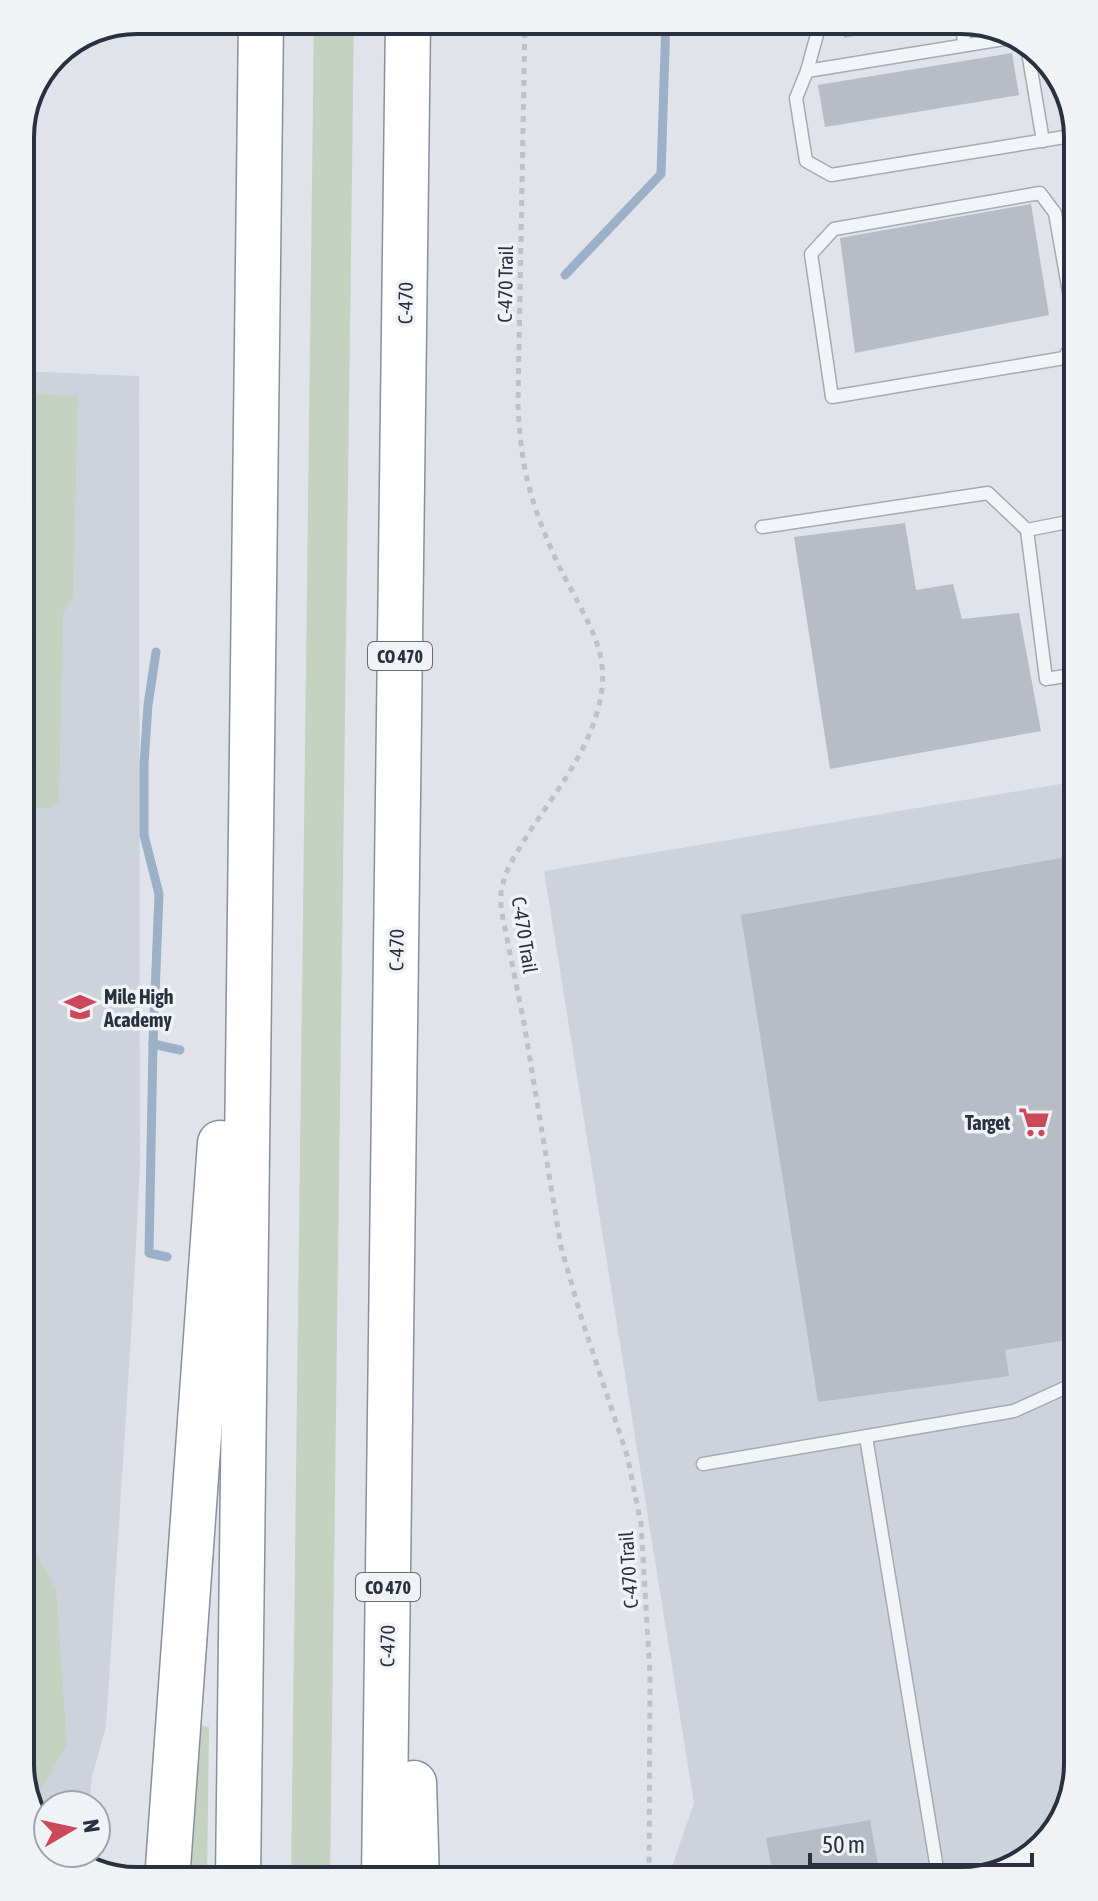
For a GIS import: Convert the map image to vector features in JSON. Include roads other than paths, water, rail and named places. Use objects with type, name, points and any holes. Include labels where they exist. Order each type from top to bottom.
[{"type":"highway","points":[[238,1867],[261,34]]},
{"type":"highway","name":"C-470","points":[[384,1867],[408,34]]},
{"type":"highway","points":[[168,1867],[226,1046],[235,729],[254,647]]},
{"type":"highway","points":[[392,1293],[417,1379],[414,1751],[417,1867]]},
{"type":"lane","points":[[817,34],[796,98],[806,161],[831,175],[1064,137]]},
{"type":"lane","points":[[963,34],[965,45]]},
{"type":"lane","points":[[807,71],[996,40]]},
{"type":"lane","points":[[1029,60],[1043,141]]},
{"type":"lane","points":[[1064,248],[1055,213],[1040,193],[834,229],[811,254],[832,397],[1064,358]]},
{"type":"lane","points":[[762,527],[988,493],[1027,530],[1046,679],[1064,676]]},
{"type":"lane","points":[[1027,530],[1064,523]]},
{"type":"lane","points":[[703,1464],[1014,1411],[1064,1388]]},
{"type":"lane","points":[[866,1437],[937,1867]]},
{"type":"waterway","points":[[565,275],[661,174],[666,34]]},
{"type":"waterway","points":[[156,652],[144,764],[144,835],[159,894],[149,1253],[167,1257]]},
{"type":"waterway","points":[[153,1044],[180,1050]]},
{"type":"place","name":"Mile High Academy","points":[[80,1007]]},
{"type":"place","name":"Target","points":[[1034,1122]]}]
